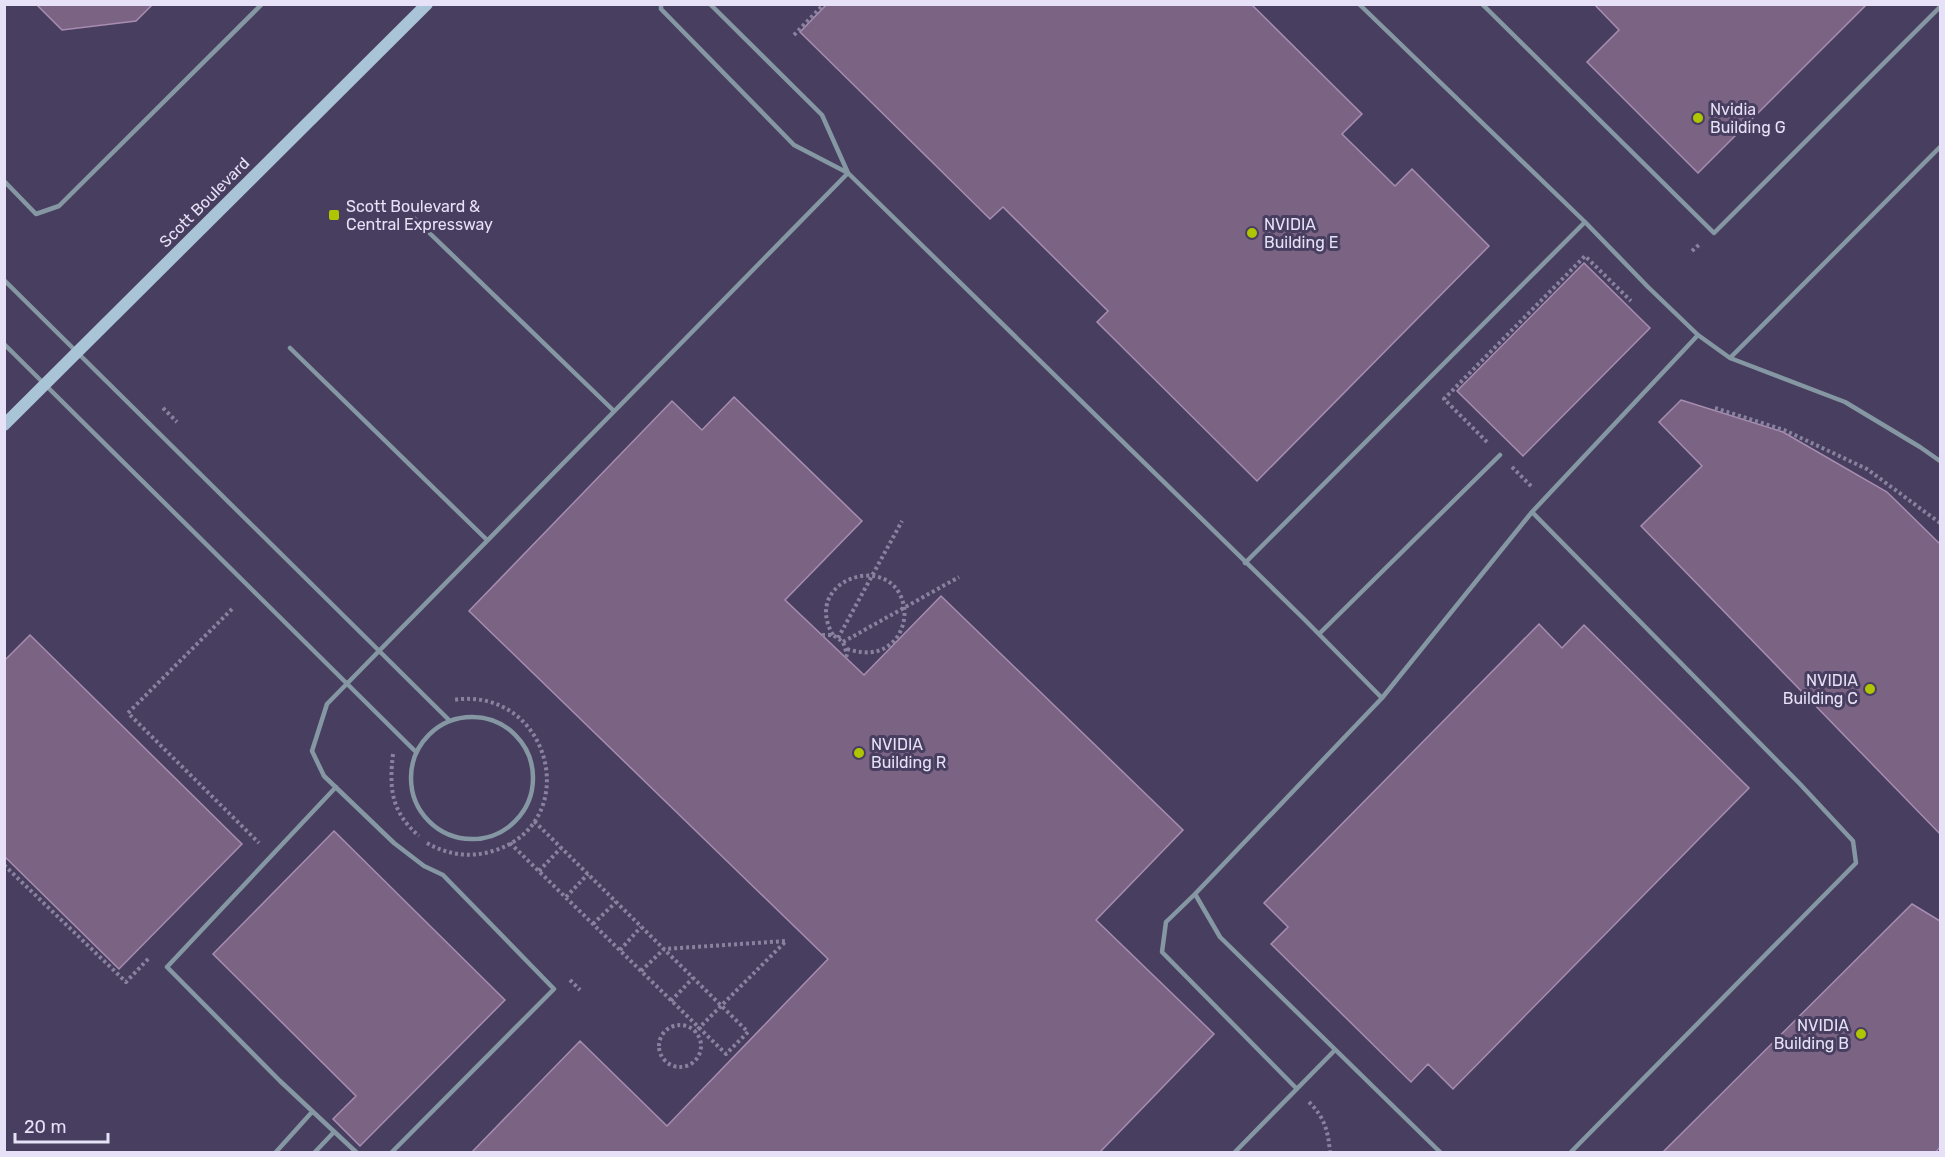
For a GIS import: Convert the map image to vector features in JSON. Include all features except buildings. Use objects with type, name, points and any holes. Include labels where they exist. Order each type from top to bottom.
[{"type":"main road","name":"Scott Boulevard","points":[[4,425],[427,4]]},
{"type":"lane","points":[[4,181],[36,214],[59,206],[262,4]]},
{"type":"lane","points":[[661,4],[661,9],[707,58],[794,145],[848,173],[1382,698]]},
{"type":"lane","points":[[710,4],[822,115],[848,173]]},
{"type":"lane","points":[[1359,4],[1585,222],[1698,335],[1730,358],[1845,402],[1941,461]]},
{"type":"lane","points":[[1482,4],[1714,233],[1941,7]]},
{"type":"lane","points":[[1730,358],[1941,147]]},
{"type":"lane","points":[[392,1152],[554,989],[443,875],[424,866],[394,843],[324,776],[312,751],[327,704],[848,173]]},
{"type":"lane","points":[[415,219],[614,411]]},
{"type":"lane","points":[[1245,562],[1585,222]]},
{"type":"lane","points":[[4,280],[450,721]]},
{"type":"lane","points":[[1297,1089],[1162,952],[1166,922],[1382,698],[1532,512],[1698,335]]},
{"type":"lane","points":[[4,344],[416,752]]},
{"type":"lane","points":[[290,348],[487,540]]},
{"type":"lane","points":[[1319,634],[1500,455]]},
{"type":"lane","points":[[1532,512],[1800,784],[1853,841],[1857,863],[1571,1152]]},
{"type":"lane","points":[[470,716],[491,720],[509,729],[524,745],[532,764],[533,785],[527,805],[514,822],[497,834],[476,839],[456,837],[437,827],[422,813],[413,794],[411,773],[416,752],[424,739],[436,728],[450,721],[470,716]]},
{"type":"lane","points":[[336,787],[166,967],[312,1112],[356,1152]]},
{"type":"lane","points":[[1195,894],[1220,937],[1440,1152]]},
{"type":"lane","points":[[1235,1152],[1335,1050]]},
{"type":"lane","points":[[276,1152],[312,1112]]},
{"type":"lane","points":[[315,1152],[334,1132]]},
{"type":"path","points":[[794,35],[824,4]]},
{"type":"path","points":[[1444,399],[1585,256],[1631,301]]},
{"type":"path","points":[[1715,408],[1784,430],[1867,469],[1941,523]]},
{"type":"path","points":[[838,638],[902,521]]},
{"type":"path","points":[[832,635],[826,620],[826,607],[831,594],[840,584],[851,577],[865,575],[890,583],[898,592],[905,616],[896,639],[875,652],[863,653],[847,649]]},
{"type":"path","points":[[843,642],[959,577]]},
{"type":"path","points":[[231,609],[128,713],[261,844],[253,852]]},
{"type":"path","points":[[822,635],[832,635],[843,642],[847,649],[846,658]]},
{"type":"path","points":[[400,737],[393,752],[390,778],[395,804],[408,827],[428,844],[452,854],[478,855],[504,848],[525,832],[534,821],[545,797],[548,777],[545,756],[537,737],[524,721],[508,708],[489,700],[468,697],[448,700],[435,706]]},
{"type":"path","points":[[510,843],[726,1054],[748,1032],[534,821]]},
{"type":"path","points":[[539,871],[561,848]]},
{"type":"path","points":[[4,865],[126,982],[158,950]]},
{"type":"path","points":[[566,897],[588,874]]},
{"type":"path","points":[[593,924],[616,902]]},
{"type":"path","points":[[620,950],[641,927]]},
{"type":"path","points":[[641,971],[664,949],[786,941],[695,1032]]},
{"type":"path","points":[[671,1001],[693,978]]},
{"type":"path","points":[[682,1025],[695,1032],[699,1037],[700,1050],[693,1061],[681,1066],[668,1063],[660,1053],[659,1046],[663,1033],[669,1028],[682,1025]]},
{"type":"path","points":[[1297,1089],[1317,1111],[1328,1132],[1330,1152]]},
{"type":"place","name":"Nvidia Building G","points":[[1698,118]]},
{"type":"place","name":"Scott Boulevard & Central Expressway","points":[[334,215]]},
{"type":"place","name":"NVIDIA Building E","points":[[1252,233]]},
{"type":"place","name":"NVIDIA Building C","points":[[1870,689]]},
{"type":"place","name":"NVIDIA Building R","points":[[859,753]]},
{"type":"place","name":"NVIDIA Building B","points":[[1861,1034]]}]
